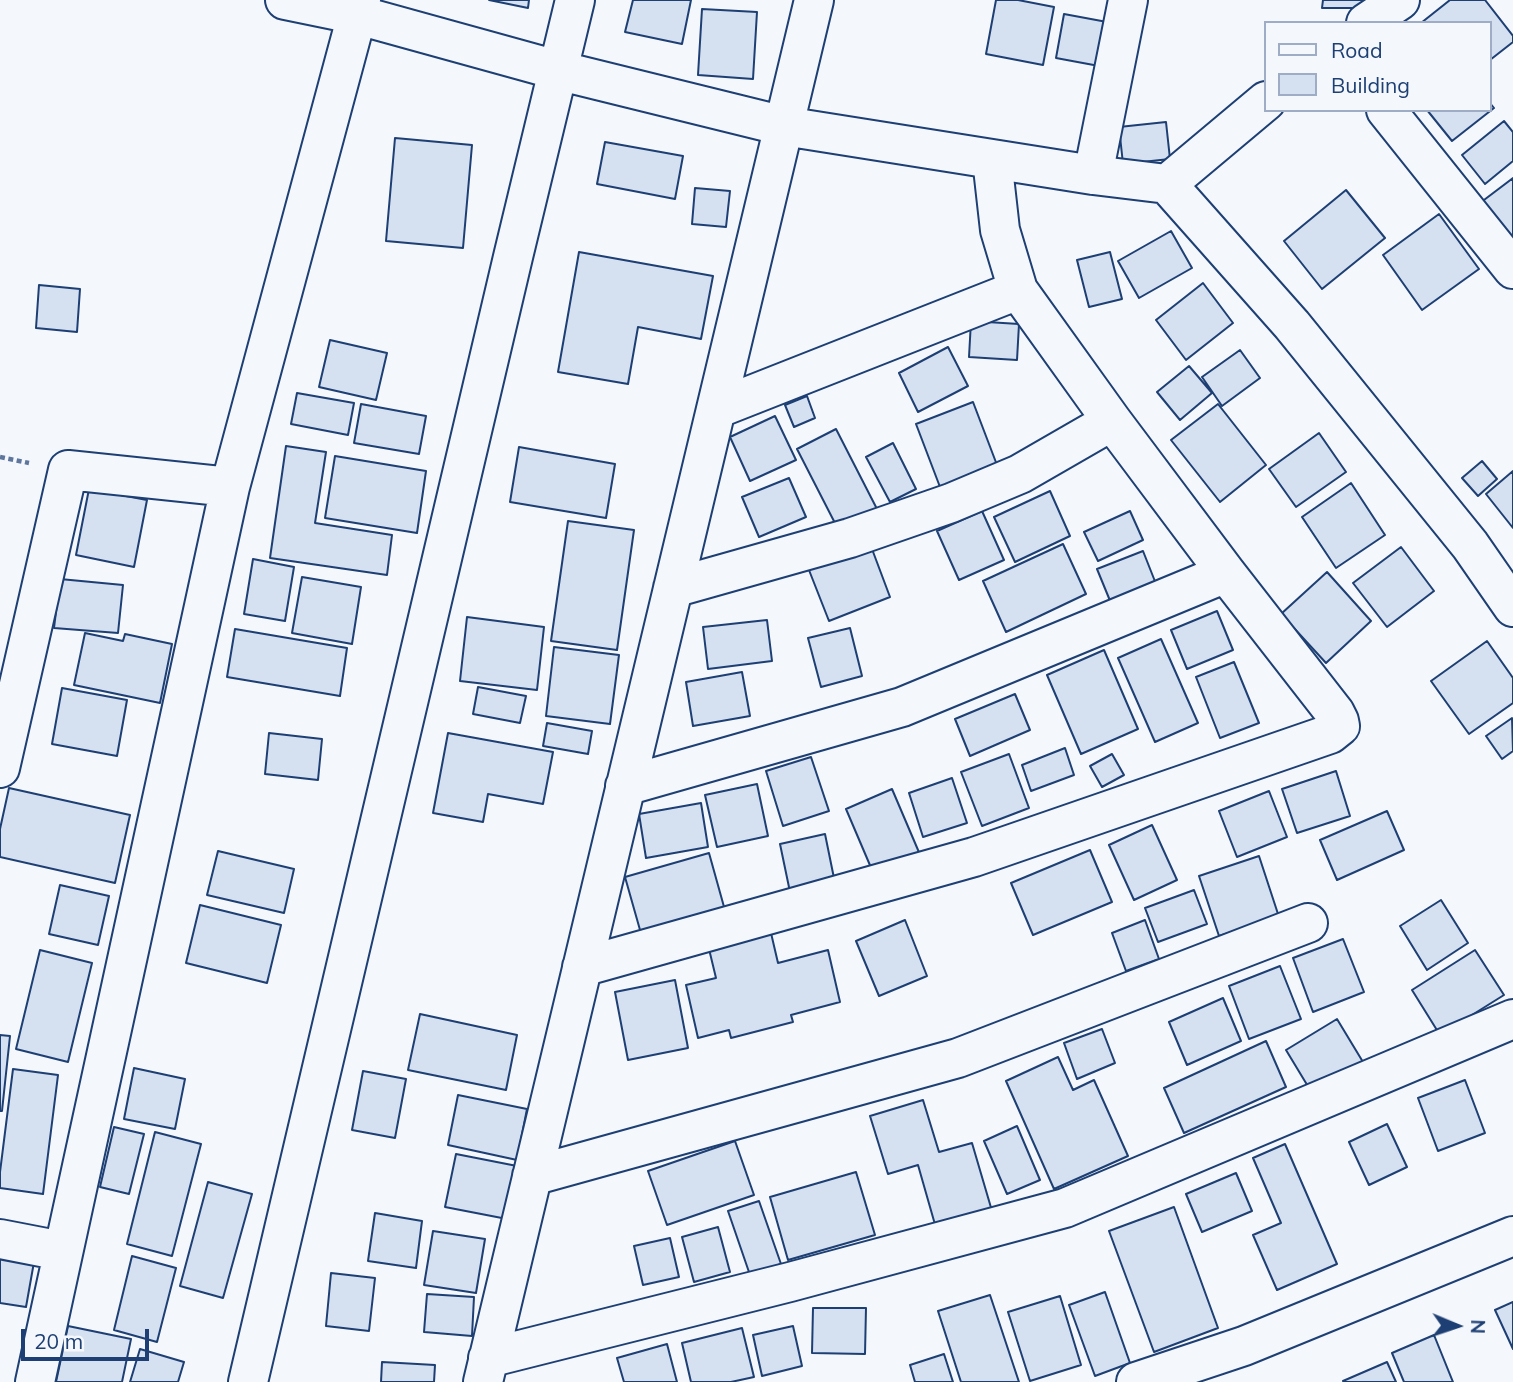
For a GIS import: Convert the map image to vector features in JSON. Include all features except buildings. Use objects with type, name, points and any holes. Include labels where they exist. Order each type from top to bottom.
[{"type":"street","points":[[285,0],[360,8],[557,70],[784,126],[1093,175],[1167,184],[1292,325],[1470,545],[1513,607]]},
{"type":"street","points":[[247,1382],[575,0]]},
{"type":"street","points":[[814,0],[486,1370],[790,1282],[1065,1208],[1513,1019]]},
{"type":"street","points":[[1093,175],[1128,0]]},
{"type":"street","points":[[1369,21],[1400,0]]},
{"type":"street","points":[[35,1382],[230,486],[360,8]]},
{"type":"street","points":[[1167,184],[1264,103]]},
{"type":"street","points":[[1388,112],[1513,269]]},
{"type":"street","points":[[582,967],[974,857],[1330,734],[1340,726],[1335,713],[1112,421],[1018,290],[1000,230],[992,159]]},
{"type":"street","points":[[716,409],[1018,290]]},
{"type":"street","points":[[673,588],[849,538],[951,503],[1020,474],[1112,421]]},
{"type":"street","points":[[0,768],[68,470],[230,486]]},
{"type":"street","points":[[625,786],[902,707],[1226,573]]},
{"type":"street","points":[[532,1176],[958,1058],[1308,923]]},
{"type":"street","points":[[1136,1382],[1244,1346],[1513,1236]]},
{"type":"street","points":[[0,1239],[62,1251]]}]
